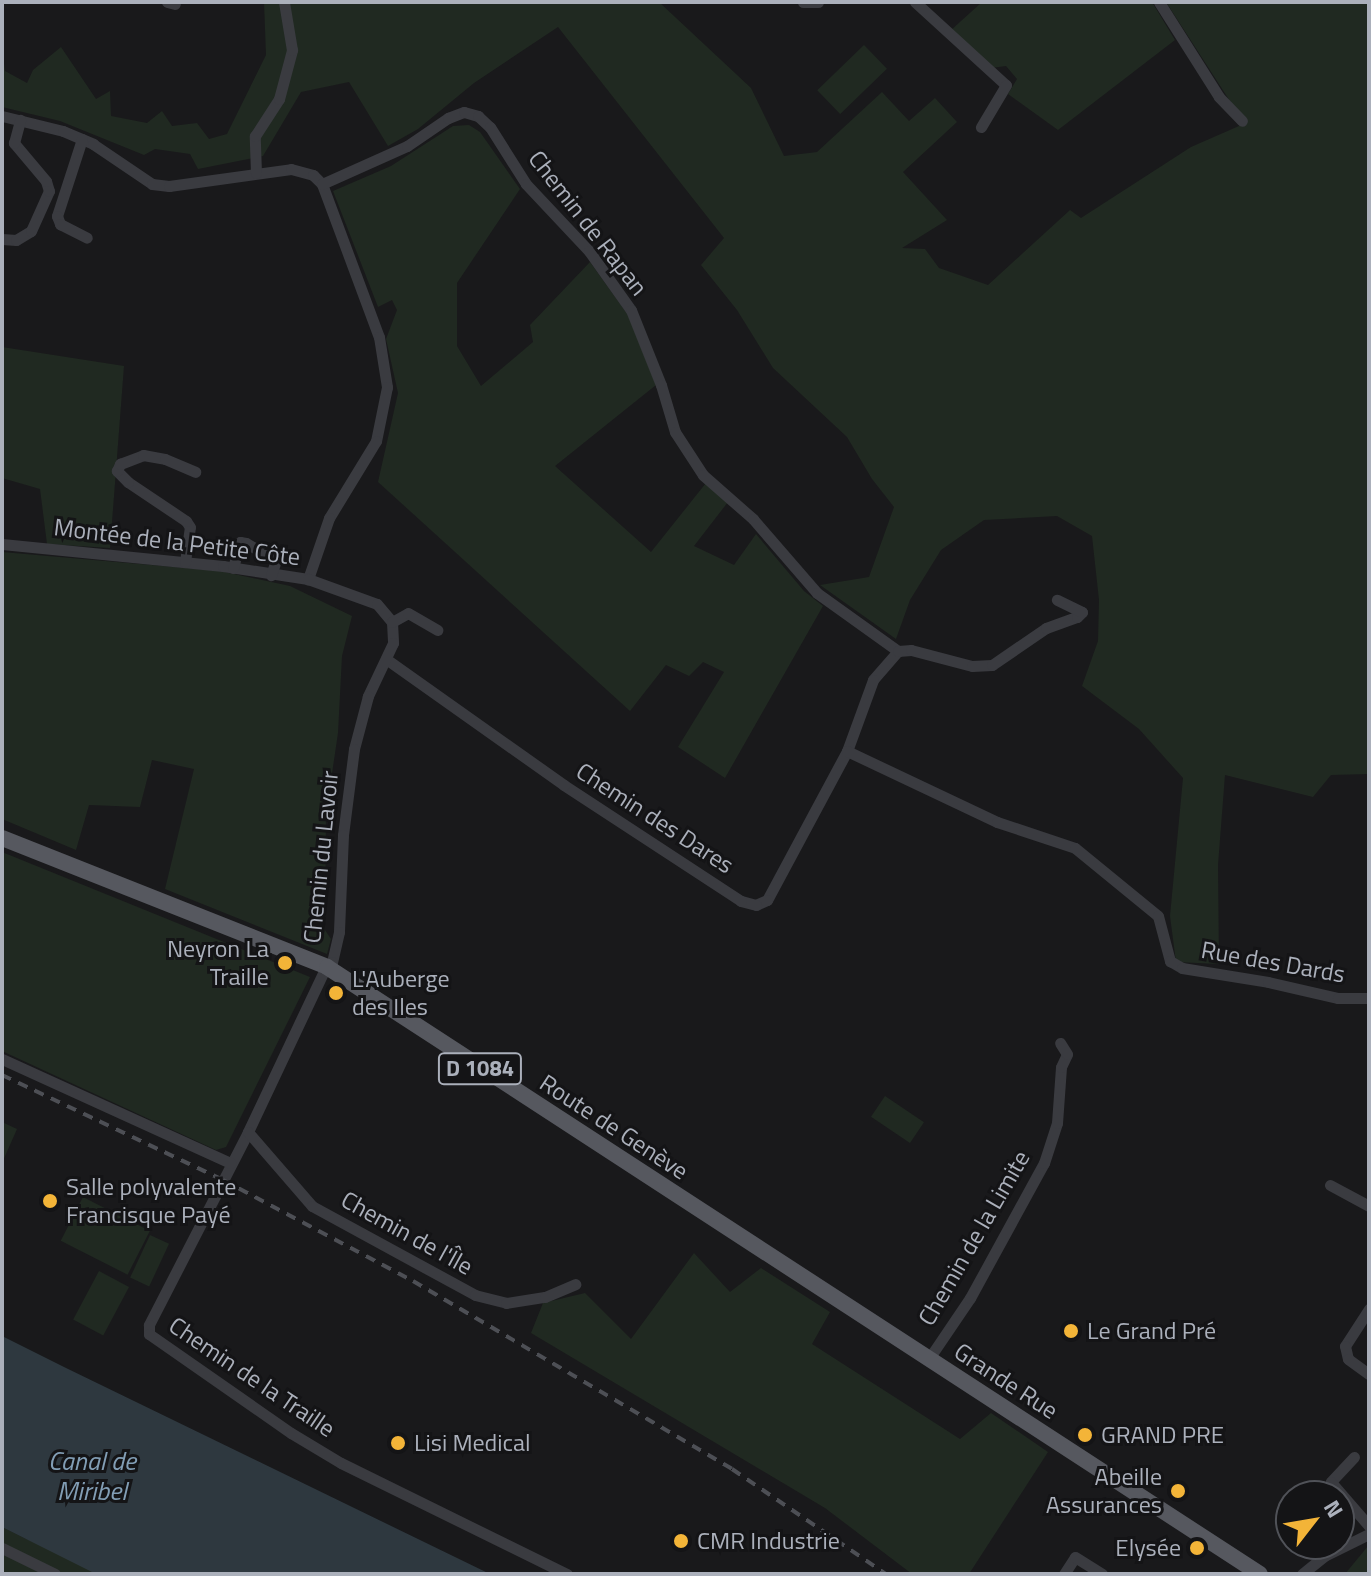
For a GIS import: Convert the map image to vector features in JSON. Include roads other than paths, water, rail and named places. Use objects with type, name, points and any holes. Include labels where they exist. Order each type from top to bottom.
[{"type":"main road","name":"Route de Genève","points":[[2,838],[327,967],[928,1360]]},
{"type":"main road","name":"Grande Rue","points":[[928,1360],[1260,1574]]},
{"type":"street","points":[[256,173],[255,136],[279,99],[292,50],[284,2]]},
{"type":"street","points":[[803,2],[818,2]]},
{"type":"street","points":[[915,2],[1006,85],[981,127]]},
{"type":"street","points":[[1159,2],[1219,97],[1242,121]]},
{"type":"street","name":"Chemin de Rapan","points":[[322,184],[407,146],[448,118],[464,112],[478,116],[490,127],[526,184],[589,251],[631,310],[686,452],[703,475],[753,519],[817,593],[898,651]]},
{"type":"street","points":[[2,116],[82,139],[152,184],[169,186],[256,173],[302,170],[322,184],[379,337],[387,387],[376,441],[329,518],[308,579]]},
{"type":"street","points":[[2,239],[16,240],[31,231],[49,191],[46,181],[14,143],[20,120]]},
{"type":"street","points":[[82,139],[57,216],[60,224],[87,238]]},
{"type":"street","points":[[185,562],[190,527],[186,521],[128,482],[117,471],[120,464],[143,455],[165,459],[195,472]]},
{"type":"street","points":[[233,568],[240,542],[246,543],[276,560],[271,575]]},
{"type":"street","name":"Montée de la Petite Côte","points":[[2,544],[185,562],[308,579],[377,604],[392,622]]},
{"type":"street","points":[[898,651],[911,650],[972,666],[992,665],[1046,628],[1077,617],[1082,612],[1057,600]]},
{"type":"street","points":[[386,659],[393,643],[392,622],[408,613],[438,630]]},
{"type":"street","name":"Chemin des Dares","points":[[386,659],[564,785],[741,901],[756,905],[767,900],[847,751],[873,680],[898,651]]},
{"type":"street","name":"Chemin du Lavoir","points":[[327,967],[339,932],[344,822],[354,749],[368,696],[386,659]]},
{"type":"street","name":"Rue des Dards","points":[[847,751],[997,822],[1075,848],[1158,916],[1170,961],[1182,968],[1268,982],[1338,998],[1369,998]]},
{"type":"street","name":"Chemin de la Traille","points":[[327,967],[248,1132],[149,1325],[149,1334],[291,1433],[341,1463],[567,1574]]},
{"type":"street","name":"Chemin de la Limite","points":[[928,1360],[970,1298],[1044,1163],[1057,1123],[1061,1067],[1067,1054],[1060,1043]]},
{"type":"street","points":[[2,1059],[230,1163]]},
{"type":"street","name":"Chemin de l'Île","points":[[248,1132],[312,1206],[475,1295],[506,1303],[545,1297],[575,1284]]},
{"type":"street","points":[[1330,1185],[1369,1206]]},
{"type":"street","points":[[1369,1309],[1345,1346],[1348,1359],[1369,1374]]},
{"type":"street","points":[[1354,1457],[1331,1482],[1369,1526]]},
{"type":"street","points":[[1302,1574],[1324,1556],[1369,1534]]},
{"type":"street","points":[[2,1548],[55,1574]]},
{"type":"street","points":[[1064,1574],[1075,1557],[1102,1574]]},
{"type":"water","name":"Canal de Miribel","points":[[2,1336],[490,1574],[96,1574],[2,1527]]},
{"type":"railway","points":[[2,1075],[223,1180],[413,1281],[732,1469],[886,1574]]},
{"type":"place","name":"Neyron La Traille","points":[[285,963]]},
{"type":"place","name":"L'Auberge des Iles","points":[[336,993]]},
{"type":"place","name":"Salle polyvalente Francisque Payé","points":[[50,1201]]},
{"type":"place","name":"Le Grand Pré","points":[[1071,1331]]},
{"type":"place","name":"GRAND PRE","points":[[1085,1435]]},
{"type":"place","name":"Lisi Medical","points":[[398,1443]]},
{"type":"place","name":"Abeille Assurances","points":[[1178,1491]]},
{"type":"place","name":"CMR Industrie","points":[[681,1541]]},
{"type":"place","name":"Elysée","points":[[1197,1548]]}]
